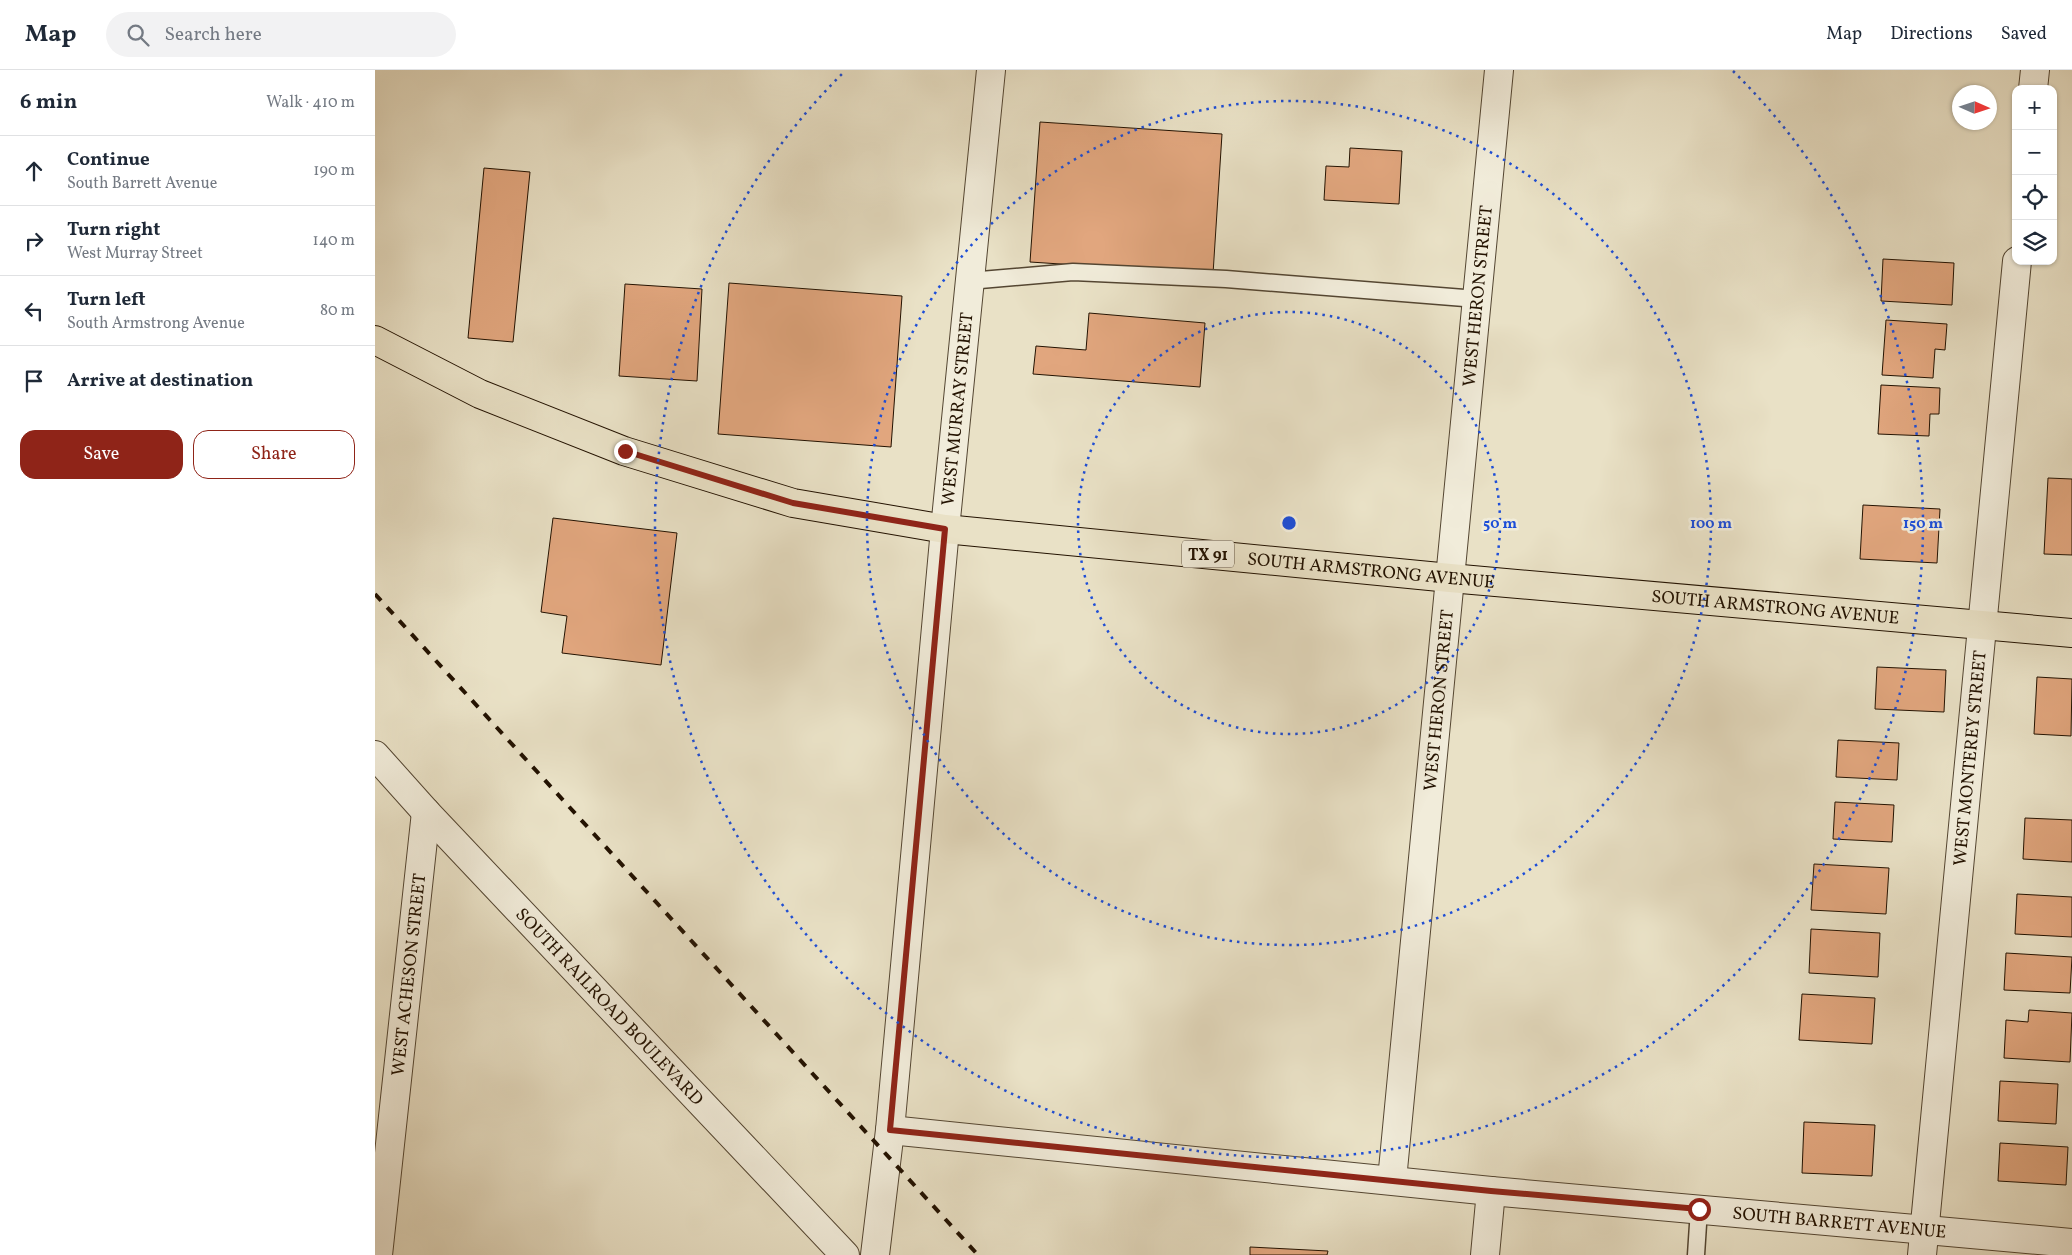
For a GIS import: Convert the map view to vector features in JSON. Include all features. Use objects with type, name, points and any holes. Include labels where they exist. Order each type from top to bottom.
[{"type":"main road","name":"SOUTH ARMSTRONG AVENUE","points":[[375,340],[480,394],[625,451],[793,503],[945,529],[1450,578],[2072,633]]},
{"type":"street","name":"WEST MURRAY STREET","points":[[875,1255],[890,1130],[945,529],[991,70]]},
{"type":"street","name":"WEST HERON STREET","points":[[1392,1180],[1499,70]]},
{"type":"street","points":[[2033,85],[2035,70]]},
{"type":"street","name":"WEST MONTEREY STREET","points":[[1921,1255],[2017,265]]},
{"type":"street","name":"SOUTH RAILROAD BOULEVARD","points":[[375,755],[426,812],[845,1255]]},
{"type":"street","name":"WEST ACHESON STREET","points":[[379,1255],[426,812]]},
{"type":"street","name":"SOUTH BARRETT AVENUE","points":[[890,1130],[1491,1191],[1924,1228],[2072,1243]]},
{"type":"street","points":[[1485,1255],[1491,1191]]},
{"type":"lane","points":[[969,281],[1073,272],[1226,279],[1477,299]]},
{"type":"lane","points":[[1696,1255],[1699,1209]]},
{"type":"building","points":[[1040,122],[1222,134],[1213,274],[1030,262]]},
{"type":"building","points":[[1350,148],[1402,151],[1399,204],[1324,200],[1326,166],[1349,167]]},
{"type":"building","points":[[484,168],[530,172],[513,342],[468,338]]},
{"type":"building","points":[[1883,259],[1954,263],[1952,305],[1881,301]]},
{"type":"building","points":[[729,283],[902,296],[891,447],[718,434]]},
{"type":"building","points":[[625,284],[702,289],[697,381],[619,376]]},
{"type":"building","points":[[1089,313],[1205,323],[1200,387],[1033,374],[1036,346],[1086,350]]},
{"type":"building","points":[[1886,320],[1947,324],[1945,350],[1935,349],[1933,378],[1882,375]]},
{"type":"building","points":[[1881,385],[1940,388],[1939,414],[1930,414],[1929,436],[1878,434]]},
{"type":"building","points":[[2048,478],[2072,479],[2072,555],[2044,554]]},
{"type":"building","points":[[1863,505],[1940,509],[1937,563],[1860,559]]},
{"type":"building","points":[[553,518],[677,533],[661,665],[562,653],[567,616],[541,612]]},
{"type":"building","points":[[1877,667],[1946,670],[1944,712],[1875,709]]},
{"type":"building","points":[[2037,677],[2072,679],[2071,736],[2034,734]]},
{"type":"building","points":[[1838,740],[1899,743],[1897,780],[1836,777]]},
{"type":"building","points":[[1835,802],[1894,805],[1892,842],[1833,839]]},
{"type":"building","points":[[2025,818],[2072,820],[2072,862],[2023,859]]},
{"type":"building","points":[[1814,864],[1889,868],[1886,914],[1811,910]]},
{"type":"building","points":[[2017,894],[2072,897],[2072,937],[2015,934]]},
{"type":"building","points":[[1811,929],[1880,933],[1878,977],[1809,973]]},
{"type":"building","points":[[2006,953],[2072,957],[2070,993],[2004,990]]},
{"type":"building","points":[[1802,994],[1875,998],[1872,1044],[1799,1040]]},
{"type":"building","points":[[2029,1010],[2072,1013],[2070,1062],[2004,1058],[2006,1020],[2028,1022]]},
{"type":"building","points":[[2000,1081],[2058,1084],[2056,1124],[1998,1121]]},
{"type":"building","points":[[1804,1122],[1875,1125],[1872,1176],[1802,1173]]},
{"type":"building","points":[[2000,1143],[2068,1147],[2066,1185],[1998,1181]]},
{"type":"building","points":[[1250,1247],[1328,1251],[1327,1255],[1250,1255]]},
{"type":"railway","points":[[375,594],[978,1255]]},
{"type":"route","points":[[625,451],[793,503],[945,529],[890,1130],[1491,1191],[1699,1209]]}]
